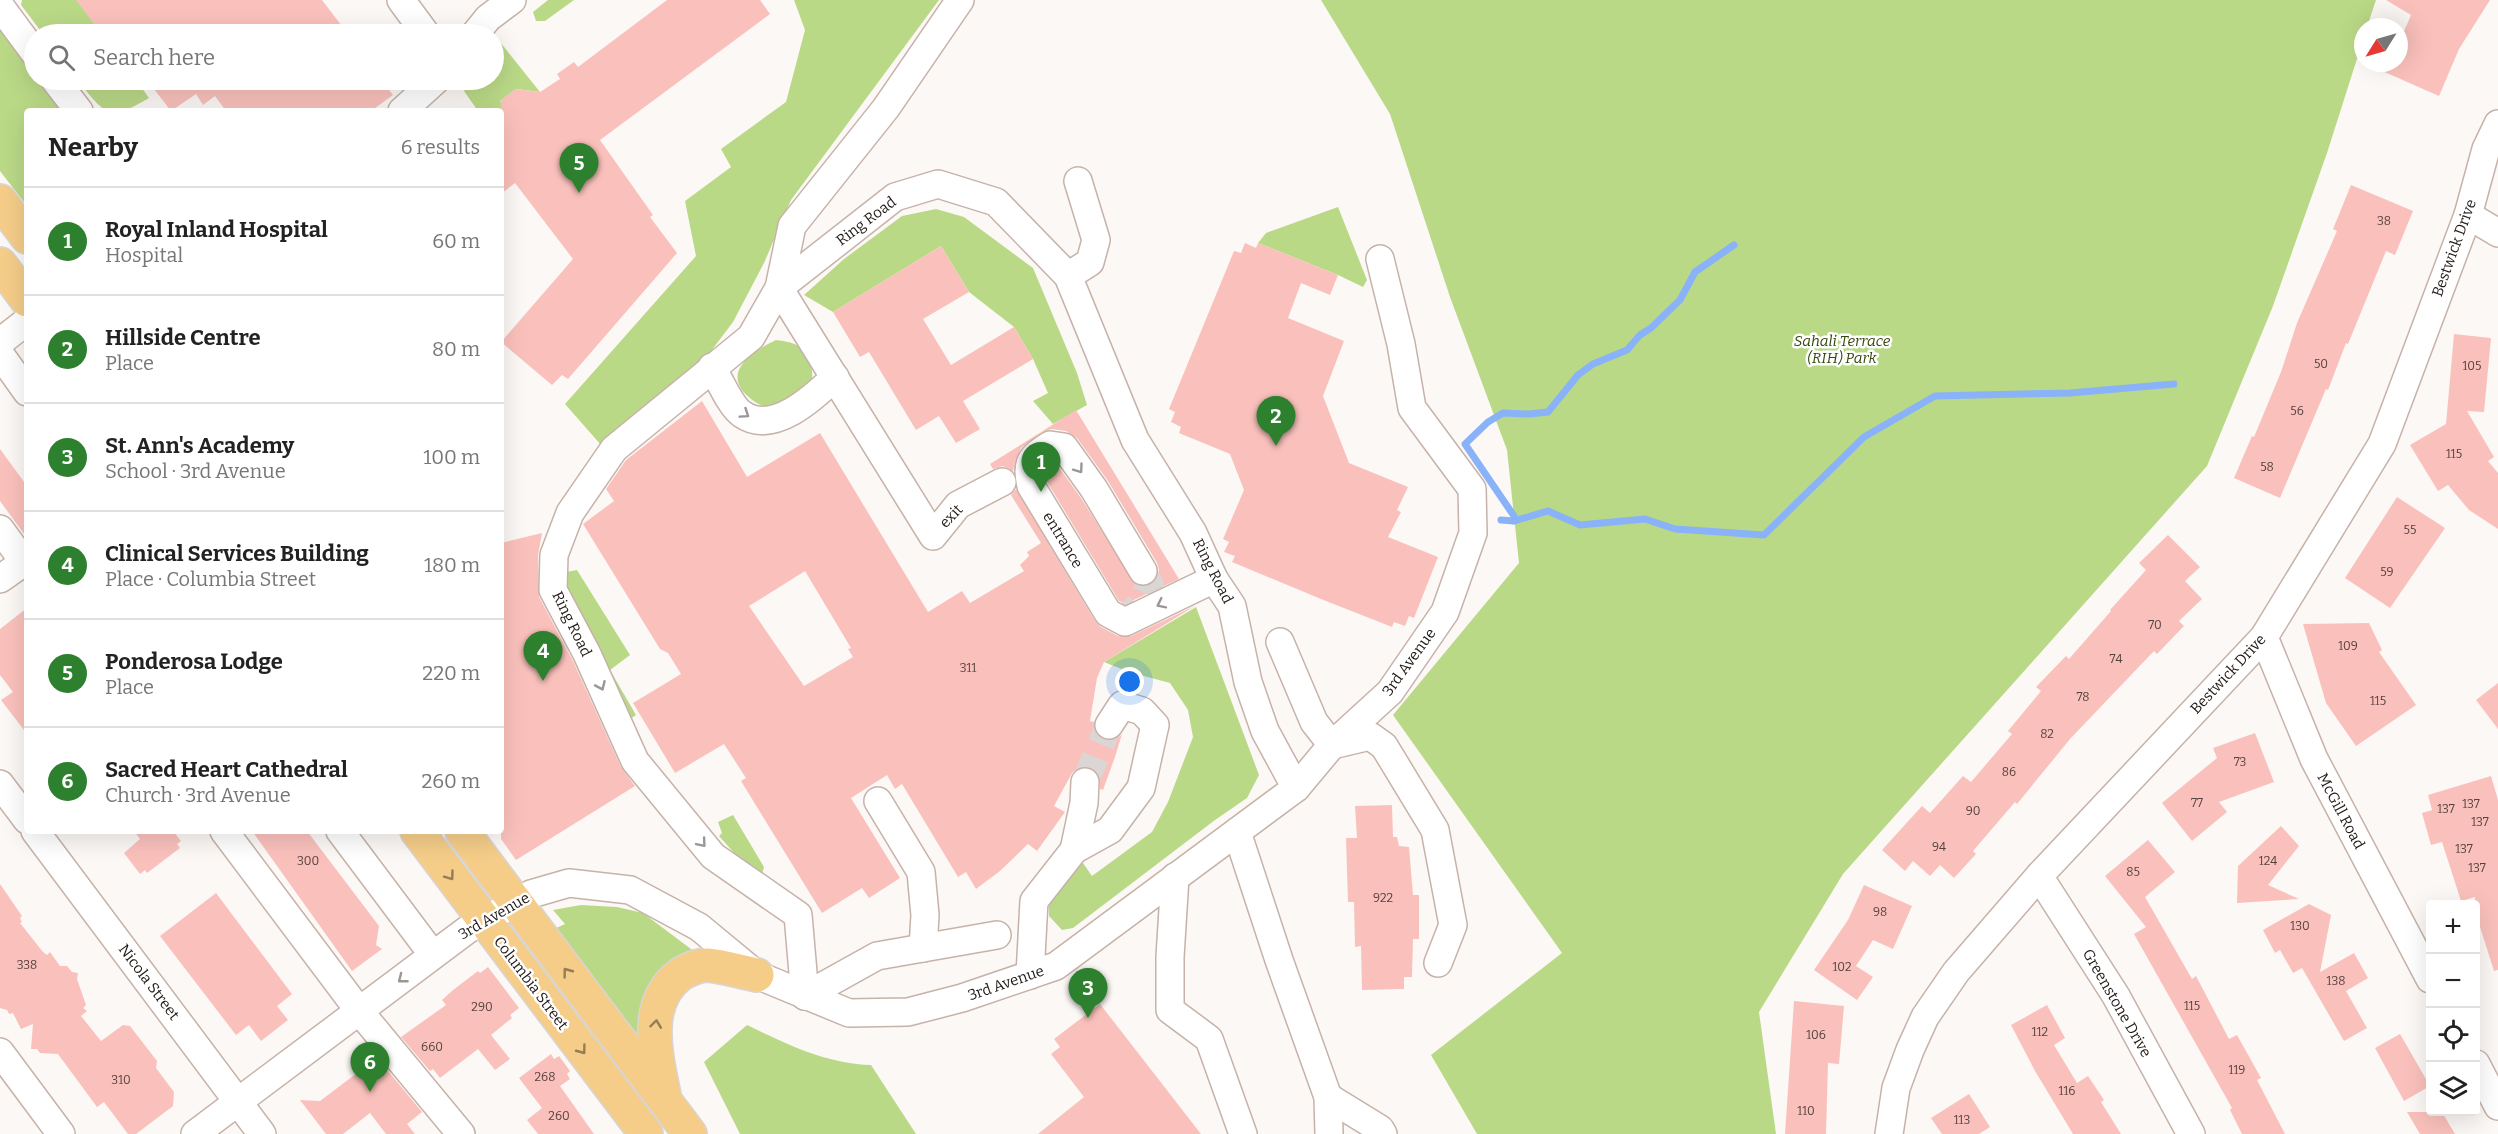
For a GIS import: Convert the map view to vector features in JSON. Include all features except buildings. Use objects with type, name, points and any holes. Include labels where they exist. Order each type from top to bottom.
[{"type":"main road","points":[[0,201],[24,233]]},
{"type":"main road","points":[[0,264],[24,296]]},
{"type":"main road","name":"Columbia Street","points":[[419,834],[646,1134]]},
{"type":"main road","points":[[464,834],[690,1134]]},
{"type":"main road","points":[[666,1102],[655,1050],[654,1024],[671,981],[685,971],[705,965],[757,975]]},
{"type":"street","points":[[401,0],[419,24]]},
{"type":"street","points":[[483,24],[512,0]]},
{"type":"street","points":[[712,367],[741,414],[754,420],[777,419],[814,397],[834,377],[779,288],[792,226],[885,108],[960,0]]},
{"type":"street","points":[[0,6],[24,38]]},
{"type":"street","points":[[63,90],[77,108]]},
{"type":"street","points":[[405,108],[425,90]]},
{"type":"street","name":"Bestwick Drive","points":[[1889,1134],[1897,1084],[1910,1050],[1925,1017],[1956,972],[2038,876],[2264,637],[2382,444],[2468,215],[2486,149],[2498,124]]},
{"type":"street","points":[[1068,276],[1090,262],[1096,240],[1078,181]]},
{"type":"street","name":"Ring Road","points":[[805,996],[798,915],[713,856],[635,761],[587,654],[553,591],[554,555],[570,513],[614,449],[751,337],[779,288],[895,197],[938,184],[996,202],[1068,276],[1135,440],[1193,534],[1214,579],[1232,606],[1248,682],[1265,731],[1296,788]]},
{"type":"street","points":[[2468,215],[2498,233]]},
{"type":"street","name":"3rd Avenue","points":[[195,1134],[483,920],[531,894],[569,883],[630,890],[699,927],[757,975],[849,1013],[908,1011],[962,998],[1056,966],[1296,788],[1332,745],[1390,692],[1445,612],[1473,533],[1472,489],[1412,408],[1401,344],[1380,260]]},
{"type":"street","points":[[0,342],[24,323]]},
{"type":"street","points":[[0,354],[24,388]]},
{"type":"street","name":"exit","points":[[834,377],[933,536],[958,505],[1002,482]]},
{"type":"street","name":"entrance","points":[[1143,571],[1094,489],[1064,447],[1050,445],[1034,456],[1027,469],[1031,486],[1108,613],[1125,622],[1214,579]]},
{"type":"street","points":[[0,529],[24,559]]},
{"type":"street","points":[[0,579],[24,563]]},
{"type":"street","name":"McGill Road","points":[[2264,637],[2314,759],[2426,971]]},
{"type":"street","points":[[1280,642],[1314,722],[1332,745],[1370,736],[1384,746],[1435,830],[1453,925],[1437,963]]},
{"type":"street","points":[[1030,975],[1034,901],[1074,850],[1110,830],[1141,788],[1155,725],[1142,711],[1122,705],[1108,725]]},
{"type":"street","points":[[1074,850],[1084,803],[1085,782]]},
{"type":"street","points":[[0,784],[24,816]]},
{"type":"street","points":[[878,801],[921,872],[925,915],[923,948]]},
{"type":"street","points":[[1237,832],[1279,960],[1328,1097],[1329,1134]]},
{"type":"street","name":"Nicola Street","points":[[37,834],[262,1134]]},
{"type":"street","points":[[226,834],[360,1012],[461,1134]]},
{"type":"street","points":[[342,834],[433,956]]},
{"type":"street","name":"Greenstone Drive","points":[[2038,876],[2116,996],[2191,1134]]},
{"type":"street","points":[[1175,878],[1170,957],[1170,1010],[1209,1039],[1243,1134]]},
{"type":"street","points":[[805,996],[878,956],[997,935]]},
{"type":"street","points":[[0,1052],[61,1134]]},
{"type":"street","points":[[2480,1073],[2498,1106]]},
{"type":"street","points":[[1328,1097],[1380,1129],[1383,1134]]},
{"type":"green space","points":[[22,0],[77,0],[95,24],[35,24],[21,5]]},
{"type":"green space","points":[[548,0],[574,0],[545,21],[536,21],[533,12]]},
{"type":"green space","points":[[794,0],[939,0],[791,200],[764,263],[733,322],[699,367],[601,445],[565,404],[696,256],[685,201],[731,167],[721,149],[786,102],[805,30]]},
{"type":"green space","name":"Sahali Terrace (RIH) Park","points":[[1321,0],[2376,0],[2370,18],[2354,18],[2354,68],[2327,153],[2273,306],[2207,466],[1843,874],[1759,1012],[1776,1134],[1477,1134],[1431,1055],[1562,953],[1393,715],[1519,563],[1507,450],[1450,297],[1390,114]]},
{"type":"green space","points":[[0,25],[24,57],[24,90],[49,90],[63,108],[24,108],[24,202],[0,171]]},
{"type":"green space","points":[[504,47],[540,92],[516,89],[500,101],[504,109],[476,108],[464,91],[504,90]]},
{"type":"green space","points":[[86,90],[143,90],[149,98],[130,108],[103,108]]},
{"type":"green space","points":[[1338,207],[1367,280],[1363,287],[1258,243],[1266,233]]},
{"type":"green space","points":[[936,209],[964,217],[1033,268],[1077,373],[1087,405],[1053,424],[1033,401],[1048,393],[1033,359],[1014,327],[969,292],[941,246],[833,312],[804,295],[844,259],[902,216]]},
{"type":"green space","points":[[776,340],[792,343],[803,350],[810,364],[812,378],[806,388],[794,398],[780,405],[766,407],[755,402],[744,392],[738,383],[738,374],[747,358]]},
{"type":"green space","points":[[577,570],[630,655],[610,670],[636,715],[626,722],[563,587],[566,572]]},
{"type":"green space","points":[[1196,607],[1259,775],[1247,798],[1073,928],[1062,930],[1049,916],[1050,896],[1056,884],[1083,863],[1092,876],[1152,832],[1168,802],[1193,737],[1188,710],[1170,683],[1129,672],[1104,662]]},
{"type":"green space","points":[[733,815],[764,867],[762,874],[735,854],[719,836],[722,833],[718,822]]},
{"type":"green space","points":[[581,905],[617,907],[643,913],[699,955],[640,1047],[552,930],[565,924],[553,910]]},
{"type":"green space","points":[[747,1025],[792,1046],[823,1057],[871,1065],[916,1134],[740,1134],[704,1062]]},
{"type":"waterway","points":[[1514,521],[1514,516],[1465,444],[1488,422],[1503,413],[1548,412],[1578,375],[1593,364],[1627,350],[1640,335],[1651,328],[1680,300],[1695,272],[1734,245]]},
{"type":"waterway","points":[[1501,520],[1514,521],[1548,511],[1580,525],[1645,519],[1675,529],[1764,535],[1864,437],[1935,396],[2070,393],[2174,384]]},
{"type":"tunnel","points":[[1118,616],[1126,619],[1141,603],[1150,584],[1143,571]]},
{"type":"tunnel","points":[[1085,782],[1109,725]]},
{"type":"place","name":"Ponderosa Lodge","points":[[579,193]]},
{"type":"place","name":"Hillside Centre","points":[[1276,446]]},
{"type":"place","name":"Royal Inland Hospital","points":[[1041,492]]},
{"type":"place","name":"Clinical Services Building","points":[[543,681]]},
{"type":"place","name":"St. Ann's Academy","points":[[1088,1018]]},
{"type":"place","name":"Sacred Heart Cathedral","points":[[370,1092]]}]
